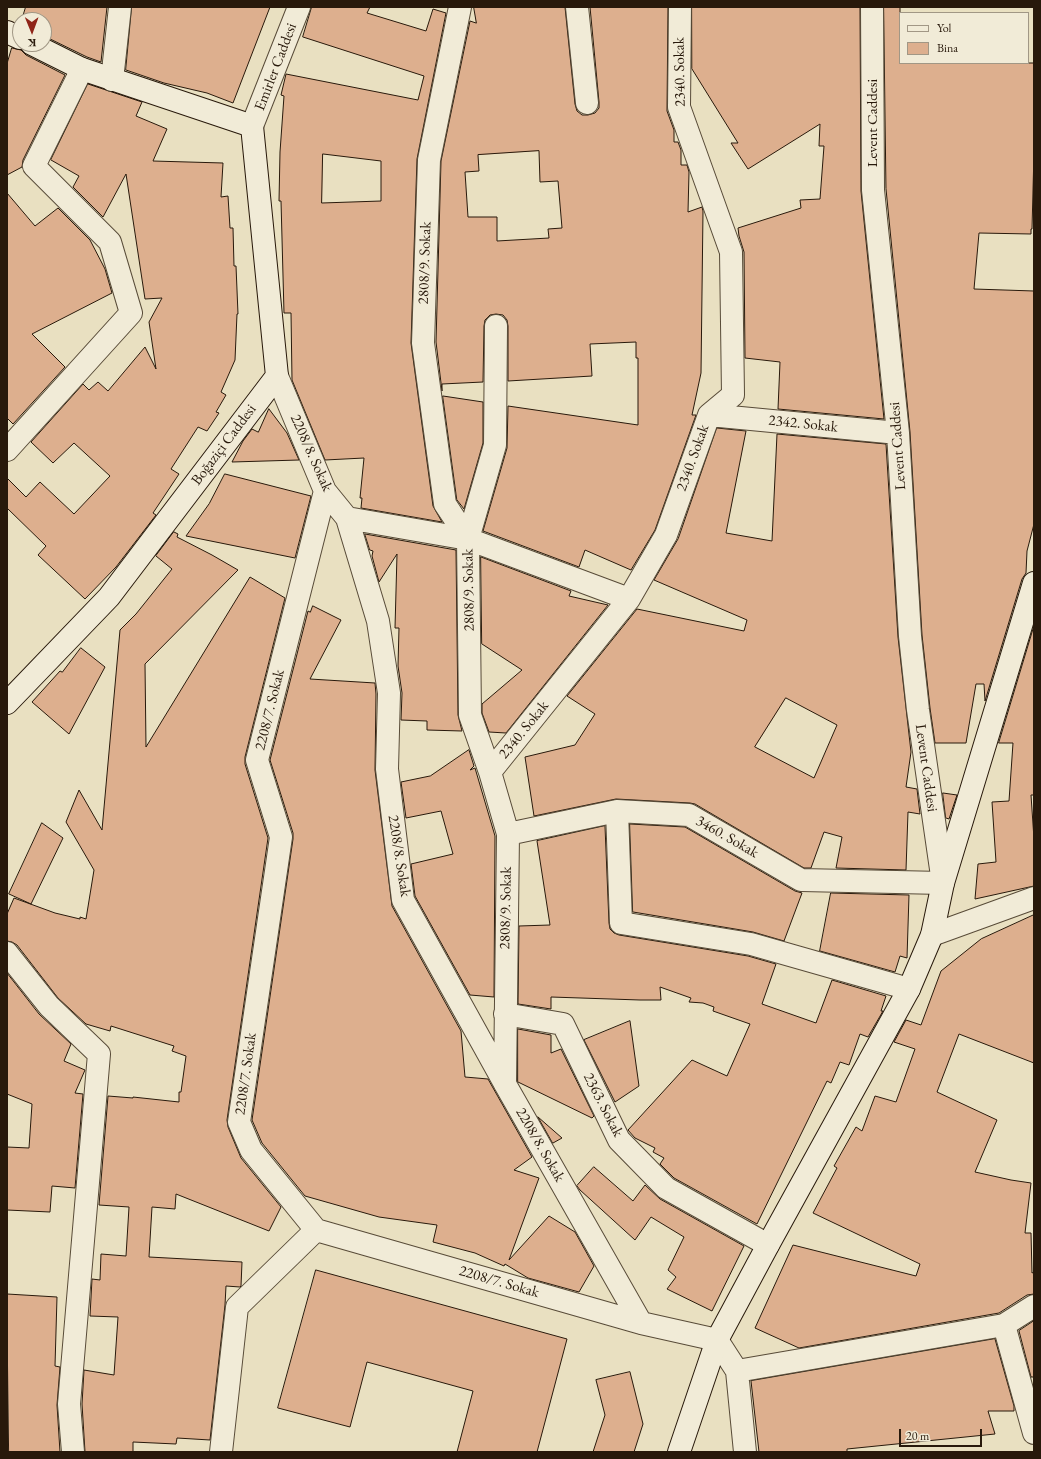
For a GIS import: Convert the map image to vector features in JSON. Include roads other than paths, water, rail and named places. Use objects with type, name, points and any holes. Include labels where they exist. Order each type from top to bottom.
[{"type":"street","points":[[112,80],[120,7]]},
{"type":"street","name":"Emirler Caddesi","points":[[252,126],[299,7]]},
{"type":"street","name":"2808/9. Sokak","points":[[460,7],[429,160],[423,343],[445,504],[468,539],[470,716],[490,772],[508,834],[504,1014],[505,1084]]},
{"type":"street","points":[[577,7],[587,103]]},
{"type":"street","name":"2340. Sokak","points":[[490,772],[629,599],[666,535],[709,415],[732,394],[731,252],[679,107],[680,7]]},
{"type":"street","name":"Levent Caddesi","points":[[872,7],[873,190],[898,434],[911,643],[918,710],[943,883]]},
{"type":"street","points":[[48,52],[82,69],[112,80],[252,126],[277,376]]},
{"type":"street","points":[[7,450],[131,314],[110,242],[34,166],[82,69]]},
{"type":"street","points":[[468,539],[495,445],[496,326]]},
{"type":"street","name":"2208/8. Sokak","points":[[277,376],[325,491],[347,518],[378,621],[389,693],[387,769],[403,900],[505,1084],[641,1323]]},
{"type":"street","name":"Boğaziçi Caddesi","points":[[7,703],[109,597],[277,376]]},
{"type":"street","name":"2342. Sokak","points":[[709,415],[898,434]]},
{"type":"street","name":"2208/7. Sokak","points":[[325,491],[257,760],[281,837],[239,1122],[252,1150],[316,1230],[641,1323],[717,1340]]},
{"type":"street","points":[[347,518],[468,539],[629,599]]},
{"type":"street","points":[[679,1452],[717,1340],[909,989],[932,935],[943,883],[1034,583]]},
{"type":"street","points":[[617,811],[621,924],[751,944],[909,989]]},
{"type":"street","name":"3460. Sokak","points":[[508,834],[617,811],[689,815],[801,880],[943,883]]},
{"type":"street","points":[[932,935],[1034,898]]},
{"type":"street","points":[[7,954],[49,1006],[99,1054],[69,1404],[73,1452]]},
{"type":"street","name":"2363. Sokak","points":[[504,1014],[563,1024],[618,1140],[666,1188],[768,1245]]},
{"type":"street","points":[[221,1452],[237,1307],[316,1230]]},
{"type":"street","points":[[737,1371],[1004,1325],[1034,1306]]},
{"type":"street","points":[[1004,1325],[1034,1433]]},
{"type":"street","points":[[717,1340],[737,1371],[745,1452]]}]
